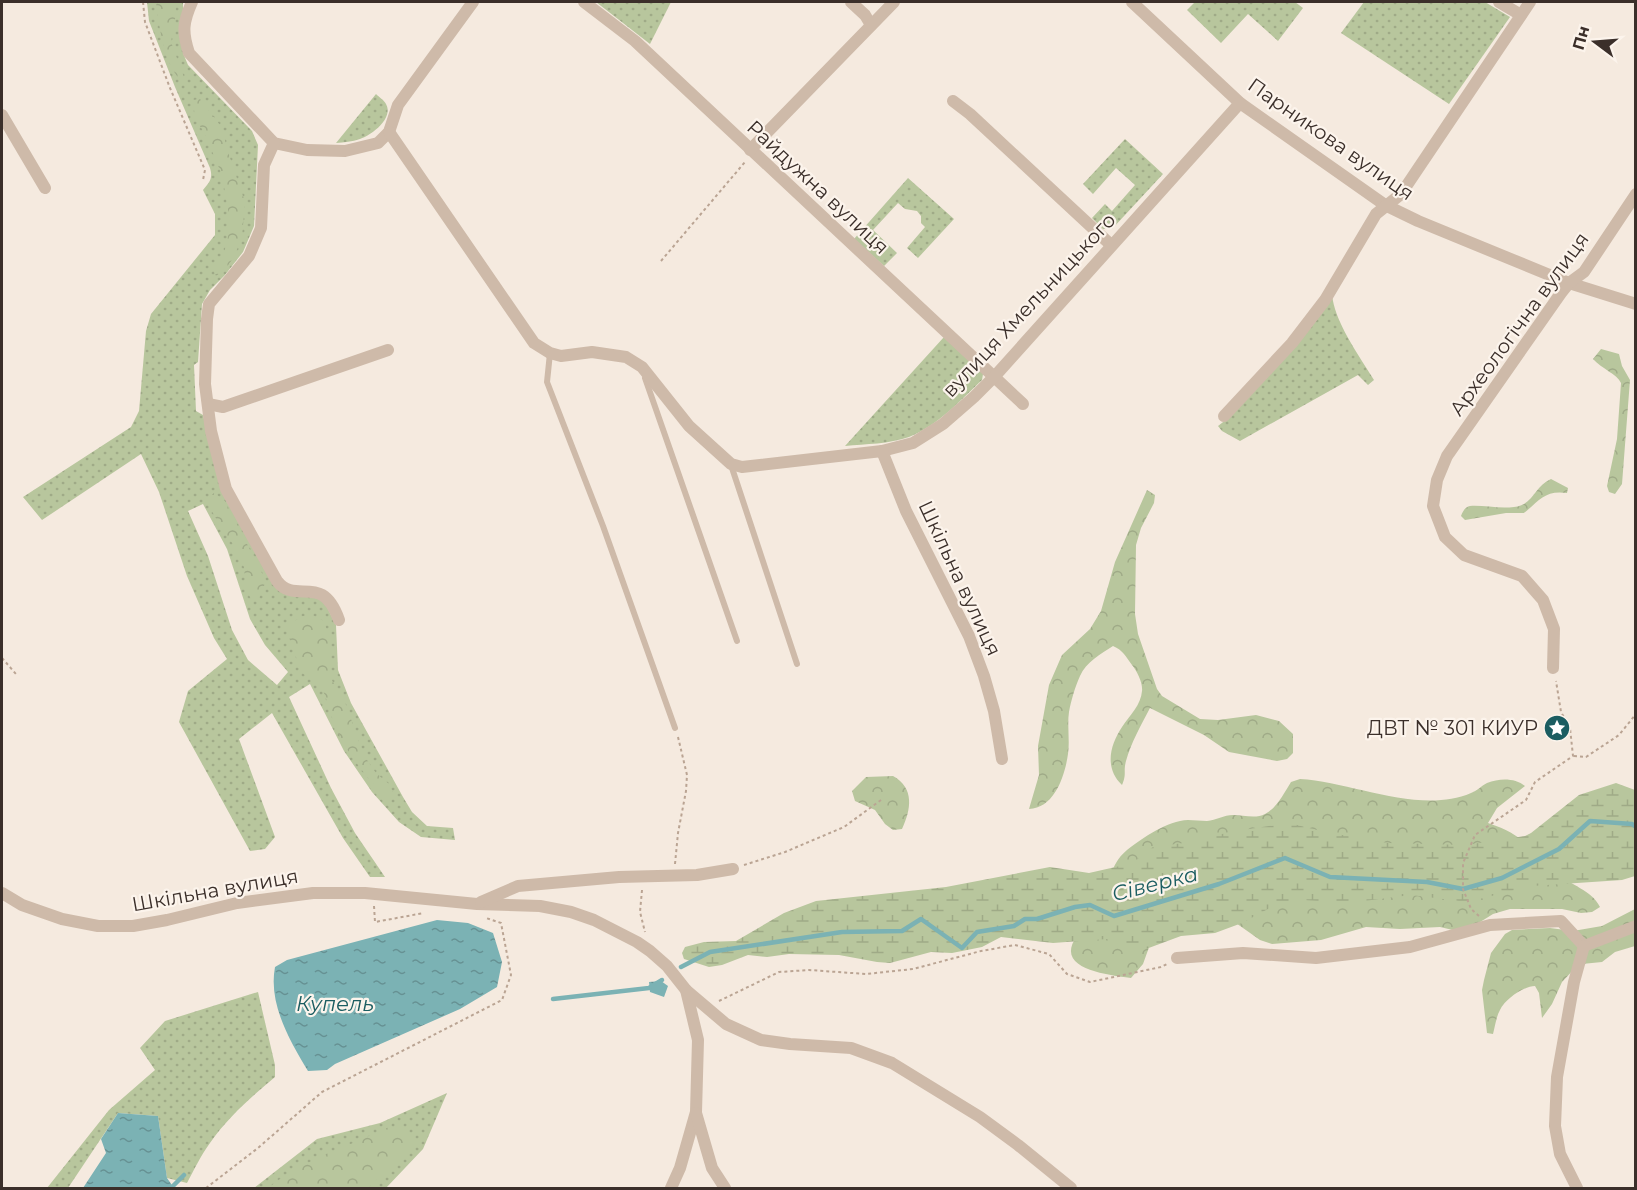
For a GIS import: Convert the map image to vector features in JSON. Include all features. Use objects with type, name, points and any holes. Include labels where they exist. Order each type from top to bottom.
[{"type":"street","points":[[192,2],[185,19],[184,37],[189,53],[274,143],[307,150],[345,151],[378,143],[389,132],[398,105],[473,2]]},
{"type":"street","name":"Райдужна вулиця","points":[[584,2],[635,41],[1023,404]]},
{"type":"street","points":[[851,2],[865,15],[871,25]]},
{"type":"street","points":[[751,151],[894,2]]},
{"type":"street","name":"Парникова вулиця","points":[[1132,2],[1240,103],[1385,205],[1418,221],[1569,283],[1635,304]]},
{"type":"street","points":[[1499,2],[1521,15]]},
{"type":"street","points":[[1224,416],[1292,343],[1325,300],[1376,214],[1401,194],[1530,2]]},
{"type":"street","points":[[953,102],[970,114],[1111,245]]},
{"type":"street","name":"вулиця Хмельницького","points":[[730,464],[741,467],[882,451],[913,443],[933,430],[974,397],[994,376],[1240,103]]},
{"type":"street","points":[[2,115],[45,188]]},
{"type":"street","points":[[389,132],[534,343],[550,353],[561,356],[592,352],[626,357],[642,368],[689,426],[730,464]]},
{"type":"street","points":[[274,143],[264,165],[261,228],[249,256],[209,304],[206,384],[211,431],[226,489],[282,587],[288,590],[308,590],[327,597],[334,606],[339,620]]},
{"type":"street","name":"Археологічна вулиця","points":[[1554,668],[1554,629],[1543,600],[1522,576],[1464,555],[1444,537],[1433,506],[1437,480],[1447,456],[1569,283],[1584,272],[1635,194]]},
{"type":"street","points":[[208,404],[223,407],[388,350]]},
{"type":"street","name":"Шкільна вулиця","points":[[882,451],[906,511],[969,636],[994,711],[1002,759]]},
{"type":"street","name":"Шкільна вулиця","points":[[478,910],[518,886],[619,877],[697,875],[733,869]]},
{"type":"street","name":"Шкільна вулиця","points":[[2,893],[22,905],[62,919],[98,926],[133,926],[237,903],[313,893],[374,894],[478,910],[540,906],[571,912],[594,920],[650,951],[667,966],[686,990],[698,1040],[696,1112],[680,1168],[671,1188]]},
{"type":"street","points":[[1177,958],[1243,953],[1316,958],[1410,947],[1490,925],[1562,921],[1584,946]]},
{"type":"street","points":[[1584,946],[1635,926]]},
{"type":"street","points":[[1577,1188],[1560,1154],[1555,1126],[1557,1077],[1574,982],[1584,946]]},
{"type":"street","points":[[686,990],[726,1024],[761,1040],[851,1048],[892,1063],[980,1117],[1071,1188]]},
{"type":"street","points":[[696,1112],[712,1168],[725,1188]]},
{"type":"lane","points":[[550,353],[547,382],[603,526],[675,728]]},
{"type":"lane","points":[[642,368],[737,640]]},
{"type":"lane","points":[[730,464],[797,663]]},
{"type":"path","points":[[143,2],[150,33],[205,170],[203,180]]},
{"type":"path","points":[[661,261],[751,151]]},
{"type":"path","points":[[2,658],[16,674]]},
{"type":"path","points":[[1554,668],[1562,712],[1570,728],[1573,756]]},
{"type":"path","points":[[1490,925],[1471,909],[1463,889],[1463,863],[1475,835],[1526,800],[1535,782],[1573,756],[1586,757],[1619,735],[1635,714]]},
{"type":"path","points":[[674,876],[687,783],[675,728]]},
{"type":"path","points":[[733,869],[785,852],[844,827],[881,800]]},
{"type":"path","points":[[650,951],[640,912],[641,892],[653,876]]},
{"type":"path","points":[[374,894],[375,922],[427,912]]},
{"type":"path","points":[[206,1188],[258,1148],[322,1092],[502,1000],[511,975],[501,923],[478,910]]},
{"type":"path","points":[[707,1006],[779,972],[809,970],[866,974],[914,969],[981,951],[1015,945],[1049,954],[1067,974],[1089,982],[1161,967],[1177,958]]},
{"type":"green space","points":[[147,2],[183,2],[183,53],[188,65],[252,131],[258,145],[254,226],[243,252],[210,290],[202,304],[198,362],[194,365],[196,411],[203,415],[222,491],[274,583],[324,601],[336,625],[338,670],[351,703],[412,812],[427,826],[453,828],[455,840],[421,837],[399,822],[372,792],[344,751],[310,684],[289,697],[331,788],[355,833],[385,877],[370,877],[343,838],[272,713],[239,739],[275,837],[265,849],[250,851],[179,722],[188,691],[227,659],[214,638],[187,576],[159,492],[141,454],[42,520],[23,497],[131,427],[139,411],[146,331],[151,314],[215,235],[215,214],[203,190],[210,180],[210,168],[149,21]],"holes":[[[203,504],[227,549],[250,619],[265,645],[288,672],[277,685],[248,660],[232,630],[208,556],[188,511]]]},
{"type":"green space","points":[[156,2],[175,2],[176,13],[171,42],[185,80],[183,82],[171,66],[167,56]]},
{"type":"green space","points":[[596,2],[671,2],[650,44]]},
{"type":"green space","points":[[1195,2],[1295,2],[1303,8],[1278,41],[1248,14],[1221,43],[1187,10]]},
{"type":"green space","points":[[1364,2],[1485,2],[1510,17],[1449,104],[1341,33]]},
{"type":"green space","points":[[376,94],[388,109],[380,125],[360,139],[336,143]]},
{"type":"green space","points":[[200,99],[223,129],[226,146],[245,202],[242,237],[234,257],[216,276],[213,269],[224,253],[229,232],[229,215],[222,175],[204,132],[195,119],[193,100]]},
{"type":"green space","points":[[1125,139],[1163,174],[1112,229],[1103,229],[1092,218],[1105,204],[1112,211],[1135,185],[1116,168],[1093,194],[1083,184]]},
{"type":"green space","points":[[908,178],[954,219],[918,258],[907,248],[925,227],[921,223],[921,216],[917,211],[905,209],[898,203],[873,230],[897,253],[884,266],[854,239]]},
{"type":"green space","points":[[1332,293],[1342,326],[1374,380],[1368,385],[1358,375],[1240,441],[1222,431],[1218,426],[1227,419]]},
{"type":"green space","points":[[944,337],[983,374],[982,380],[948,412],[909,437],[894,441],[845,446]]},
{"type":"green space","points":[[1601,349],[1619,354],[1622,366],[1630,380],[1622,484],[1615,494],[1609,492],[1607,486],[1617,439],[1621,383],[1593,359]]},
{"type":"green space","points":[[1551,479],[1568,488],[1567,493],[1559,492],[1548,495],[1524,513],[1506,513],[1465,520],[1461,516],[1470,506],[1503,508],[1521,506]]},
{"type":"green space","points":[[1147,490],[1155,495],[1154,503],[1141,528],[1136,545],[1135,614],[1138,634],[1157,689],[1162,696],[1200,719],[1218,720],[1256,715],[1279,721],[1293,734],[1293,753],[1287,759],[1277,761],[1229,752],[1204,735],[1150,708],[1128,754],[1122,785],[1116,778],[1111,764],[1112,749],[1114,741],[1137,705],[1142,688],[1134,668],[1122,652],[1113,646],[1090,662],[1078,680],[1069,712],[1067,762],[1057,789],[1046,803],[1029,809],[1039,775],[1038,746],[1049,685],[1062,655],[1090,629],[1101,611],[1115,562]]},
{"type":"green space","points":[[214,493],[225,501],[266,581],[259,598],[251,599],[246,589],[244,567],[233,544],[209,506],[210,496]]},
{"type":"green space","points":[[303,616],[314,616],[324,621],[329,638],[329,675],[349,710],[365,757],[376,773],[389,784],[395,798],[388,799],[357,764],[338,733],[319,683],[300,670],[287,628]]},
{"type":"green space","points":[[893,776],[905,787],[909,807],[902,829],[893,830],[885,824],[875,810],[855,801],[852,791],[866,777]]},
{"type":"green space","points":[[1300,779],[1430,801],[1451,799],[1471,793],[1497,780],[1517,781],[1525,786],[1497,808],[1488,823],[1519,838],[1556,873],[1592,896],[1600,907],[1592,912],[1581,913],[1562,909],[1510,909],[1493,914],[1477,924],[1457,931],[1440,927],[1400,929],[1366,927],[1321,940],[1272,944],[1260,940],[1226,916],[1152,939],[1143,964],[1131,978],[1087,969],[1072,956],[1071,947],[1102,903],[1113,869],[1127,850],[1156,830],[1172,823],[1188,820],[1207,821],[1230,815],[1254,817],[1261,815],[1277,804],[1291,782]]},
{"type":"green space","points":[[1616,783],[1635,790],[1635,876],[1622,880],[1532,886],[1467,902],[1411,895],[1348,903],[1303,900],[1275,905],[1242,923],[1215,933],[1181,936],[1146,949],[1134,948],[1107,939],[1053,943],[1001,937],[982,947],[952,953],[931,952],[890,963],[839,955],[789,954],[767,957],[748,955],[722,965],[709,967],[684,959],[682,953],[685,947],[704,942],[736,941],[784,913],[816,901],[946,887],[1050,867],[1089,873],[1133,863],[1153,847],[1289,823],[1388,843],[1466,845],[1525,836],[1579,795]]},
{"type":"green space","points":[[1635,909],[1635,946],[1615,952],[1602,962],[1582,964],[1576,967],[1562,982],[1552,1004],[1542,1018],[1539,993],[1535,986],[1520,991],[1502,1006],[1493,1034],[1487,1033],[1482,990],[1491,953],[1505,934],[1512,930],[1550,928],[1573,931],[1602,926]]},
{"type":"green space","points":[[258,992],[275,1065],[275,1077],[224,1125],[204,1152],[187,1183],[167,1178],[158,1116],[118,1113],[68,1188],[47,1188],[109,1110],[155,1070],[140,1048],[165,1021]]},
{"type":"green space","points":[[447,1093],[423,1149],[386,1188],[254,1188],[317,1139],[380,1123]]},
{"type":"green space","points":[[389,1127],[406,1128],[415,1144],[368,1188],[268,1188],[292,1170]]},
{"type":"water","name":"Купель","points":[[437,920],[468,923],[493,933],[502,962],[497,987],[460,1009],[335,1064],[327,1070],[308,1071],[282,1022],[275,995],[275,967],[287,960]]},
{"type":"water","points":[[661,981],[668,986],[664,997],[650,992],[649,982]]},
{"type":"water","points":[[118,1113],[158,1116],[167,1178],[174,1188],[83,1188],[106,1153],[101,1139]]},
{"type":"waterway","name":"Сіверка","points":[[681,967],[710,952],[842,932],[902,931],[921,919],[962,948],[977,932],[1014,926],[1025,919],[1037,919],[1075,907],[1090,905],[1114,916],[1219,884],[1285,858],[1330,877],[1427,882],[1463,889],[1502,878],[1559,849],[1590,821],[1632,824],[1636,827]]},
{"type":"waterway","name":"Сіверка","points":[[553,999],[649,988],[662,980]]},
{"type":"waterway","name":"Сіверка","points":[[171,1188],[184,1175]]},
{"type":"place","name":"ДВТ № 301 КИУР","points":[[1557,728]]}]
